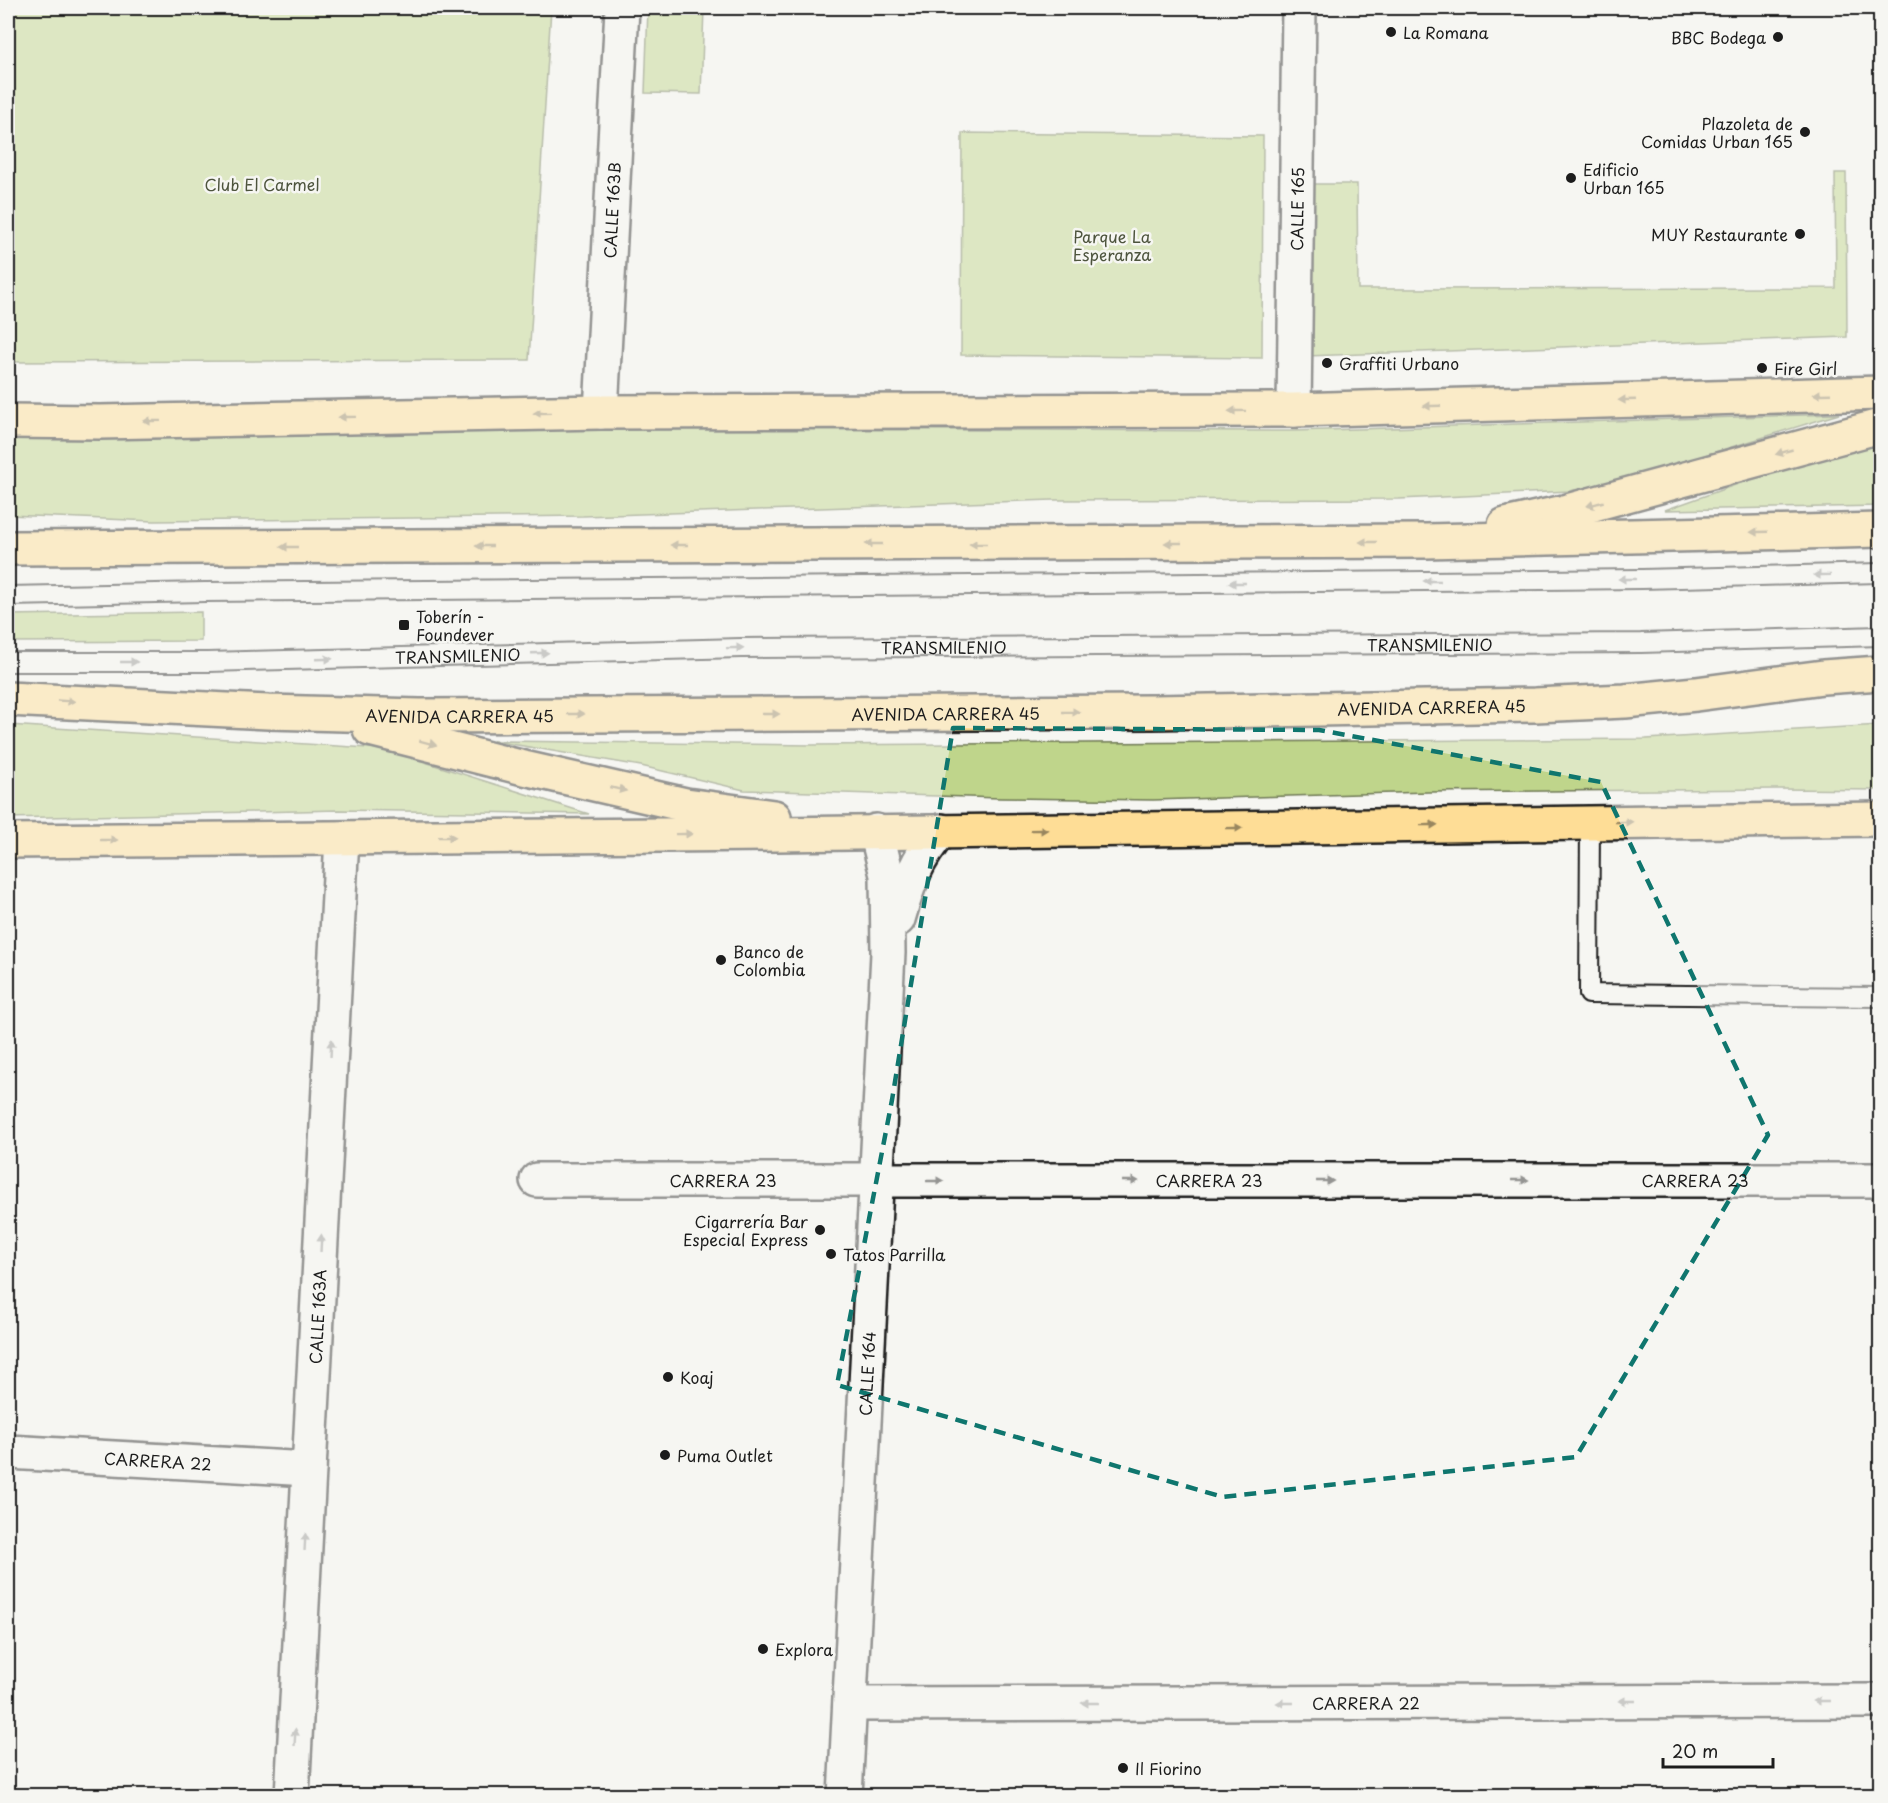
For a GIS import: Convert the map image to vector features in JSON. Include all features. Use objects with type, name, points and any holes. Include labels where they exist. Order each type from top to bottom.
[{"type":"highway","points":[[8,421],[100,422],[601,412],[1294,410],[1881,393]]},
{"type":"highway","points":[[1426,541],[1564,512],[1881,426]]},
{"type":"highway","points":[[8,548],[1426,541],[1881,530]]},
{"type":"highway","name":"AVENIDA CARRERA 45","points":[[8,699],[268,712],[420,716],[1141,712],[1535,705],[1625,701],[1823,677],[1881,673]]},
{"type":"highway","points":[[268,712],[387,732],[524,768],[686,805],[876,831]]},
{"type":"highway","points":[[8,841],[1881,819]]},
{"type":"street","name":"CALLE 163B","points":[[601,412],[622,8]]},
{"type":"street","name":"CALLE 165","points":[[1294,410],[1299,8]]},
{"type":"street","name":"CALLE 164","points":[[845,1796],[888,953],[887,875],[876,831]]},
{"type":"street","name":"CALLE 164","points":[[888,953],[911,874],[927,847],[941,831]]},
{"type":"street","name":"CALLE 163A","points":[[292,1796],[342,838]]},
{"type":"street","name":"CARRERA 23","points":[[537,1180],[1881,1180]]},
{"type":"street","name":"CARRERA 22","points":[[8,1452],[309,1468]]},
{"type":"street","name":"CARRERA 22","points":[[850,1704],[1881,1701]]},
{"type":"lane","points":[[8,596],[205,592],[1618,580],[1881,573]]},
{"type":"lane","name":"TRANSMILENIO","points":[[8,662],[208,662],[741,648],[1641,643],[1881,636]]},
{"type":"lane","points":[[1590,823],[1589,994],[1881,997]]},
{"type":"highlighted area","points":[[953,728],[1319,730],[1601,782],[1768,1135],[1576,1457],[1223,1497],[837,1385],[892,1100]]},
{"type":"green space","name":"Club El Carmel","points":[[8,8],[551,8],[529,360],[8,362]]},
{"type":"green space","points":[[648,8],[704,8],[701,94],[645,93]]},
{"type":"green space","name":"Parque La Esperanza","points":[[962,133],[1263,136],[1262,358],[961,355]]},
{"type":"green space","points":[[1835,173],[1846,173],[1847,337],[1306,356],[1309,184],[1357,184],[1358,289],[1836,288]]},
{"type":"green space","points":[[1839,414],[1630,478],[1570,491],[1399,499],[1053,500],[583,516],[154,521],[8,515],[8,436],[647,429],[1293,431]]},
{"type":"green space","points":[[1880,444],[1880,506],[1665,510],[1797,463]]},
{"type":"green space","points":[[201,612],[201,641],[8,642],[8,615]]},
{"type":"green space","points":[[8,725],[384,749],[589,814],[338,810],[8,818]]},
{"type":"green space","points":[[1880,725],[1880,790],[1428,792],[1153,800],[744,790],[641,766],[493,741],[811,745],[1646,739]]},
{"type":"place","name":"La Romana","points":[[1391,32]]},
{"type":"place","name":"BBC Bodega","points":[[1778,37]]},
{"type":"place","name":"Plazoleta de Comidas Urban 165","points":[[1805,132]]},
{"type":"place","name":"Edificio Urban 165","points":[[1571,178]]},
{"type":"place","name":"MUY Restaurante","points":[[1800,234]]},
{"type":"place","name":"Graffiti Urbano","points":[[1327,363]]},
{"type":"place","name":"Fire Girl","points":[[1762,368]]},
{"type":"place","name":"Toberín - Foundever","points":[[404,625]]},
{"type":"place","name":"Banco de Colombia","points":[[721,960]]},
{"type":"place","name":"Cigarrería Bar Especial Express","points":[[820,1230]]},
{"type":"place","name":"Tatos Parrilla","points":[[831,1254]]},
{"type":"place","name":"Koaj","points":[[668,1377]]},
{"type":"place","name":"Puma Outlet","points":[[665,1455]]},
{"type":"place","name":"Explora","points":[[763,1649]]},
{"type":"place","name":"Il Fiorino","points":[[1123,1768]]}]
